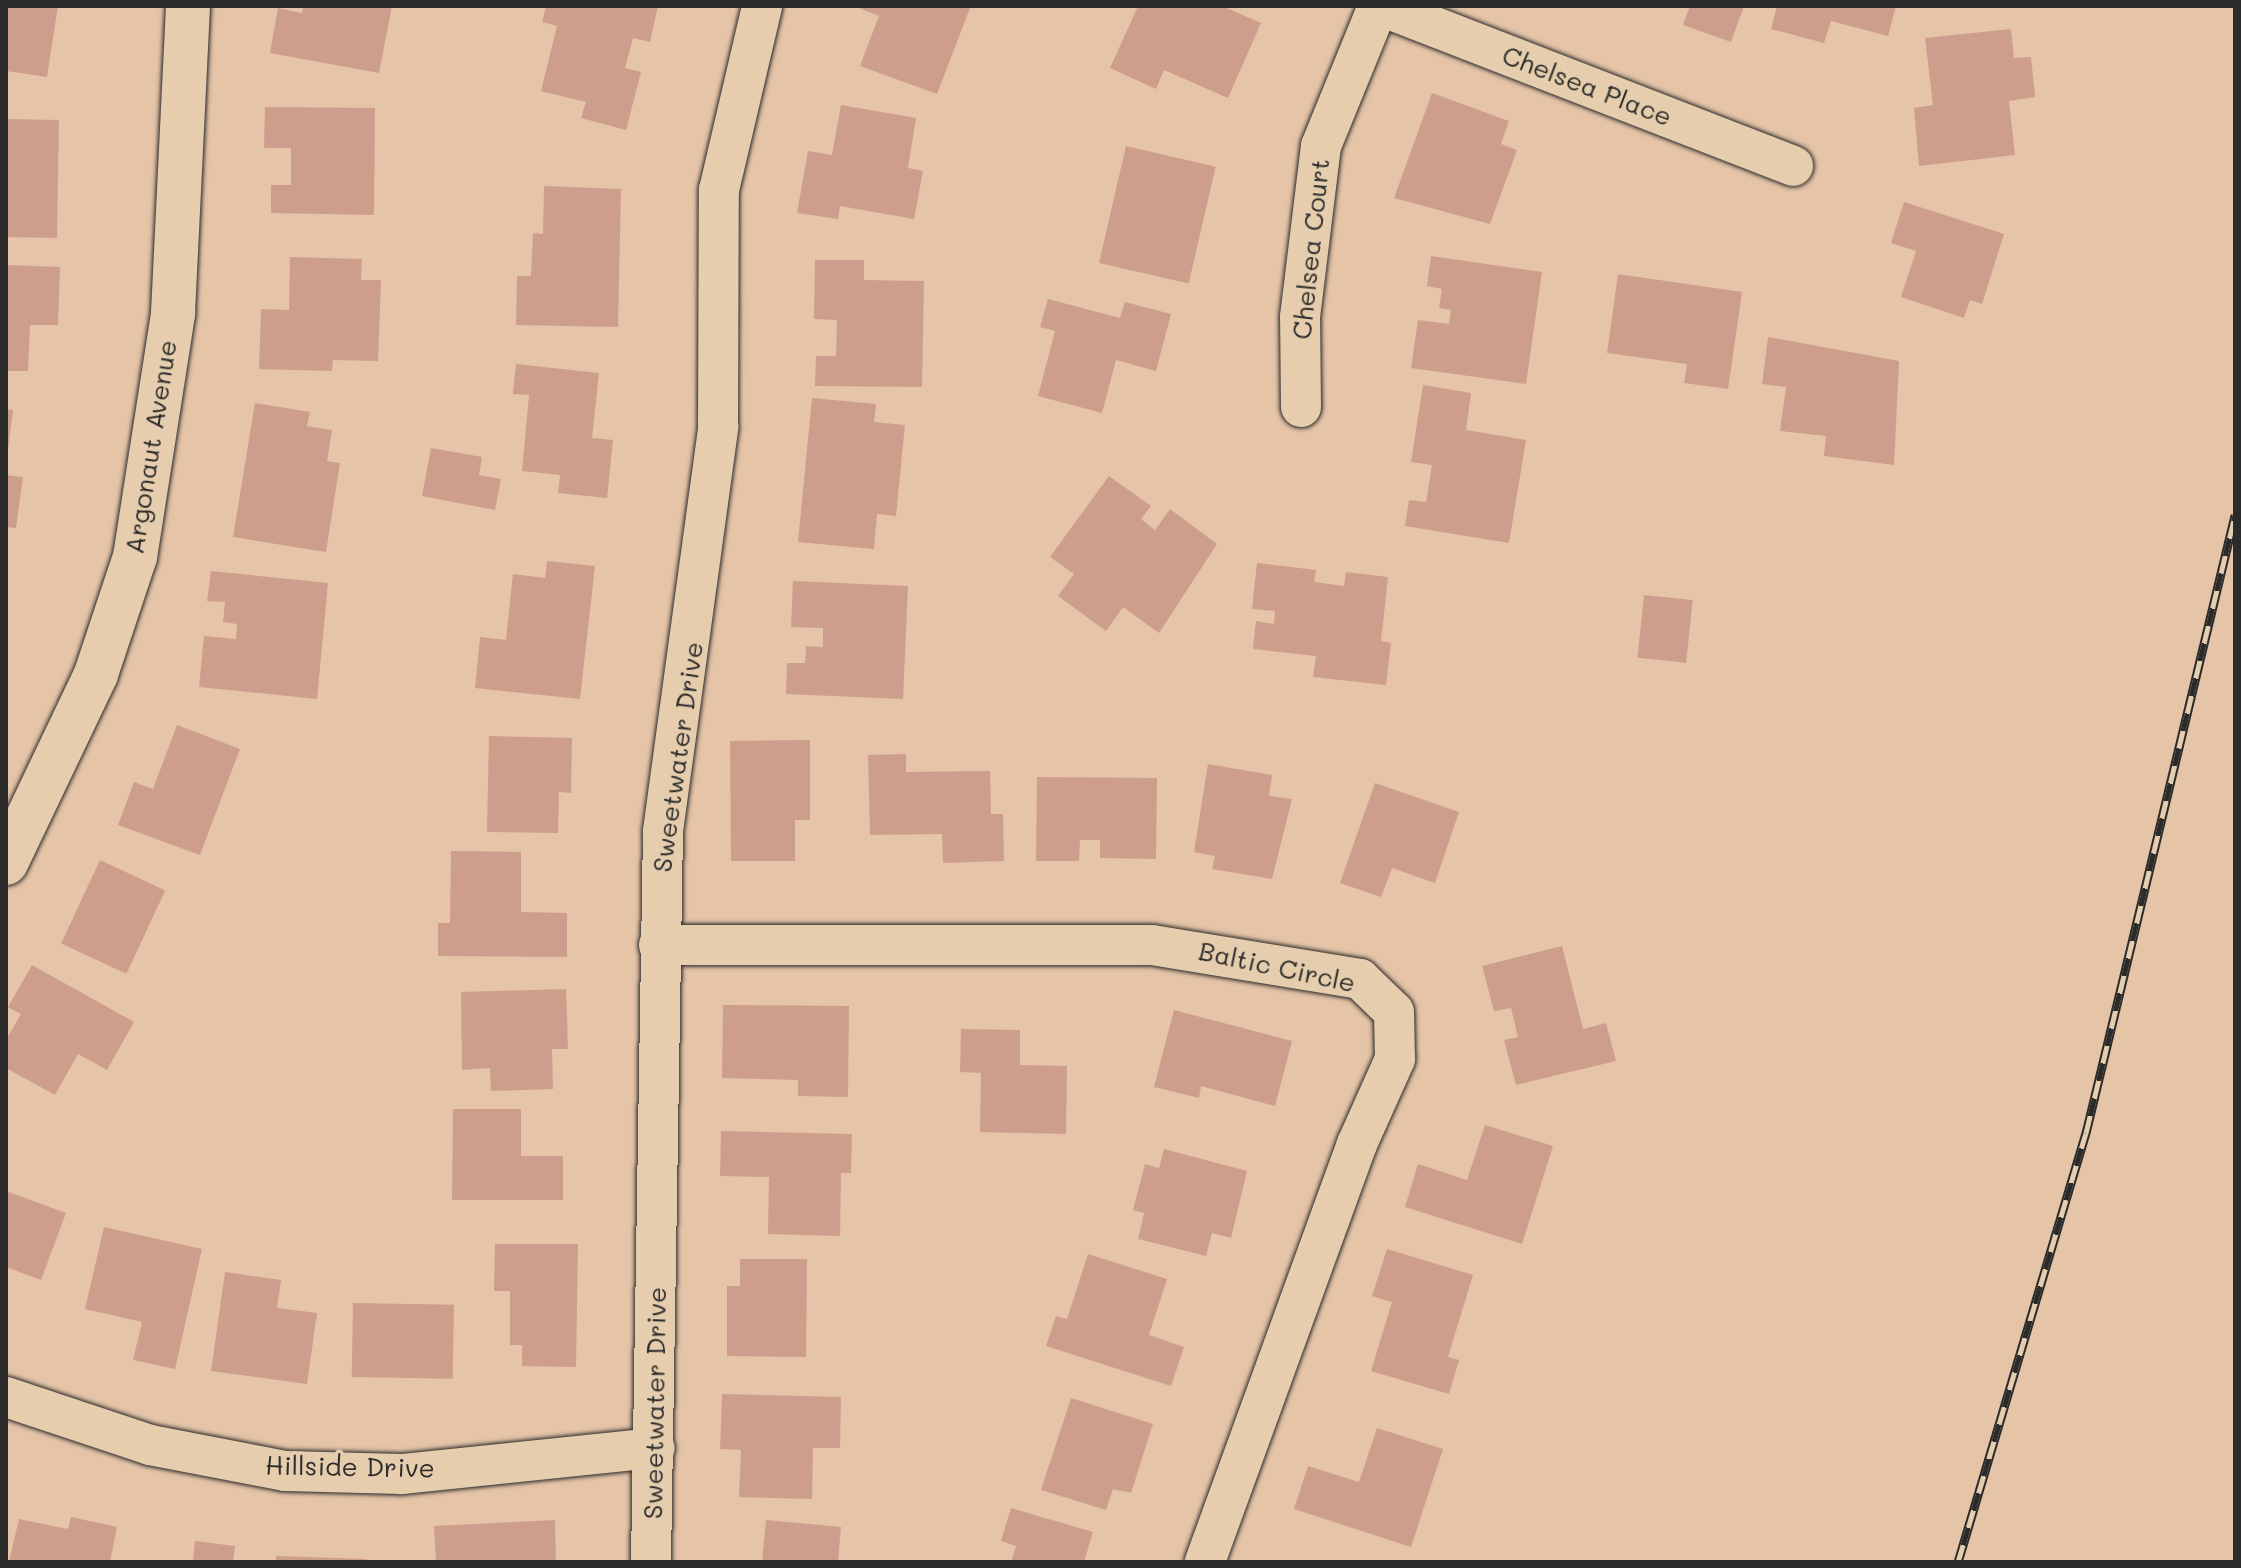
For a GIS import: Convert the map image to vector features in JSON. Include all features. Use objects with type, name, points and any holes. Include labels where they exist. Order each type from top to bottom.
[{"type":"street","name":"Argonaut Avenue","points":[[6,863],[96,674],[135,557],[173,313],[188,6]]},
{"type":"street","name":"Sweetwater Drive","points":[[651,1562],[663,831],[718,427],[719,190],[762,6]]},
{"type":"street","name":"Chelsea Place","points":[[1379,6],[1793,166]]},
{"type":"street","name":"Chelsea Court","points":[[1301,407],[1301,302],[1321,146],[1379,6]]},
{"type":"street","name":"Baltic Circle","points":[[659,945],[1152,945],[1360,979],[1394,1012],[1395,1059],[1357,1144],[1205,1562]]},
{"type":"street","name":"Hillside Drive","points":[[6,1397],[150,1445],[285,1471],[402,1474],[655,1448]]},
{"type":"building","points":[[6,6],[58,6],[47,77],[6,71]]},
{"type":"building","points":[[303,6],[392,6],[379,73],[270,53],[278,8],[302,13]]},
{"type":"building","points":[[546,6],[658,6],[650,42],[633,38],[625,68],[641,72],[626,130],[581,118],[586,102],[541,91],[557,26],[542,22]]},
{"type":"building","points":[[854,6],[970,8],[937,94],[860,66],[879,16]]},
{"type":"building","points":[[1138,6],[1222,6],[1261,23],[1228,98],[1164,70],[1156,89],[1110,68]]},
{"type":"building","points":[[1690,6],[1744,6],[1731,42],[1683,25]]},
{"type":"building","points":[[1777,6],[1896,6],[1888,36],[1831,21],[1824,43],[1771,29]]},
{"type":"building","points":[[2011,29],[2014,58],[2031,57],[2035,97],[2009,101],[2015,155],[1919,166],[1914,108],[1933,105],[1925,38]]},
{"type":"building","points":[[1432,93],[1509,121],[1501,144],[1517,150],[1490,224],[1394,198]]},
{"type":"building","points":[[841,105],[916,118],[908,168],[923,171],[914,219],[840,206],[838,219],[797,213],[808,151],[832,155]]},
{"type":"building","points":[[265,107],[375,108],[374,215],[271,213],[271,185],[291,185],[291,148],[264,148]]},
{"type":"building","points":[[6,119],[59,120],[57,238],[6,237]]},
{"type":"building","points":[[1126,146],[1216,167],[1189,284],[1099,263]]},
{"type":"building","points":[[544,186],[621,189],[618,327],[516,325],[517,276],[531,276],[533,233],[543,234]]},
{"type":"building","points":[[1904,202],[2004,234],[1982,304],[1970,300],[1964,318],[1901,297],[1916,251],[1891,243]]},
{"type":"building","points":[[1431,256],[1542,272],[1526,384],[1411,368],[1418,320],[1449,324],[1451,310],[1439,308],[1442,289],[1427,286]]},
{"type":"building","points":[[290,257],[362,259],[361,280],[381,280],[378,361],[333,360],[332,371],[259,369],[261,309],[289,310]]},
{"type":"building","points":[[815,260],[864,260],[864,280],[924,281],[922,387],[815,386],[816,356],[836,356],[837,320],[814,319]]},
{"type":"building","points":[[6,265],[60,267],[58,325],[30,325],[28,371],[6,371]]},
{"type":"building","points":[[1618,274],[1742,292],[1728,389],[1684,383],[1687,364],[1607,353]]},
{"type":"building","points":[[1048,299],[1120,318],[1125,302],[1171,314],[1156,371],[1116,360],[1102,413],[1038,396],[1055,331],[1040,327]]},
{"type":"building","points":[[1768,337],[1899,361],[1894,465],[1824,456],[1826,436],[1780,431],[1786,387],[1762,384]]},
{"type":"building","points":[[516,364],[599,373],[592,438],[613,440],[607,498],[558,493],[560,475],[522,471],[529,395],[513,394]]},
{"type":"building","points":[[1423,385],[1471,393],[1466,430],[1526,440],[1509,543],[1405,526],[1409,500],[1426,502],[1432,465],[1411,462]]},
{"type":"building","points":[[812,398],[876,404],[874,422],[905,425],[896,516],[877,514],[874,549],[798,542]]},
{"type":"building","points":[[255,403],[310,412],[307,426],[332,430],[327,461],[340,463],[326,552],[233,537]]},
{"type":"building","points":[[6,409],[13,410],[8,450],[6,450]]},
{"type":"building","points":[[431,448],[482,457],[479,475],[501,479],[495,510],[422,496]]},
{"type":"building","points":[[6,475],[23,477],[16,528],[6,527]]},
{"type":"building","points":[[1109,476],[1151,506],[1141,519],[1155,530],[1170,509],[1217,544],[1159,633],[1123,607],[1106,631],[1058,596],[1074,574],[1050,557]]},
{"type":"building","points":[[547,561],[595,566],[580,699],[475,688],[480,637],[506,640],[513,574],[545,578]]},
{"type":"building","points":[[1257,563],[1316,570],[1314,582],[1344,586],[1346,572],[1388,577],[1381,641],[1391,643],[1386,685],[1313,677],[1316,656],[1253,649],[1256,621],[1274,624],[1275,611],[1252,609]]},
{"type":"building","points":[[211,571],[328,583],[317,699],[199,687],[204,636],[236,639],[237,624],[223,622],[225,602],[207,601]]},
{"type":"building","points":[[793,581],[908,586],[903,699],[786,694],[787,663],[805,663],[806,646],[823,647],[823,628],[791,627]]},
{"type":"building","points":[[1644,595],[1693,600],[1686,663],[1637,658]]},
{"type":"building","points":[[177,725],[240,749],[200,855],[118,825],[134,782],[153,789]]},
{"type":"building","points":[[489,736],[572,738],[571,793],[559,792],[558,833],[487,832]]},
{"type":"building","points":[[810,740],[810,820],[795,820],[795,861],[731,861],[730,741]]},
{"type":"building","points":[[906,754],[906,772],[990,771],[991,814],[1003,814],[1004,861],[943,863],[942,834],[870,835],[868,755]]},
{"type":"building","points":[[1208,764],[1272,775],[1269,796],[1292,799],[1272,879],[1212,869],[1215,856],[1194,852]]},
{"type":"building","points":[[1037,777],[1157,778],[1156,859],[1100,858],[1100,840],[1080,840],[1079,861],[1036,861]]},
{"type":"building","points":[[1375,783],[1459,812],[1435,883],[1392,868],[1381,897],[1340,883]]},
{"type":"building","points":[[451,851],[521,852],[521,912],[567,913],[567,957],[438,956],[438,923],[450,923]]},
{"type":"building","points":[[100,860],[165,890],[126,974],[61,943]]},
{"type":"building","points":[[1562,946],[1583,1029],[1606,1023],[1616,1061],[1516,1085],[1504,1040],[1518,1037],[1511,1008],[1494,1011],[1482,966]]},
{"type":"building","points":[[32,965],[134,1022],[107,1070],[78,1054],[55,1095],[6,1068],[6,1040],[21,1014],[8,1007]]},
{"type":"building","points":[[566,989],[568,1049],[552,1049],[553,1089],[491,1091],[490,1068],[462,1070],[461,992]]},
{"type":"building","points":[[723,1005],[849,1006],[848,1097],[798,1096],[798,1080],[722,1078]]},
{"type":"building","points":[[1174,1010],[1292,1041],[1275,1106],[1201,1086],[1199,1098],[1154,1087]]},
{"type":"building","points":[[961,1029],[1020,1030],[1020,1065],[1067,1066],[1066,1134],[980,1132],[981,1073],[960,1072]]},
{"type":"building","points":[[453,1109],[521,1109],[521,1156],[563,1156],[563,1200],[452,1200]]},
{"type":"building","points":[[1485,1125],[1553,1146],[1522,1244],[1405,1207],[1418,1164],[1467,1180]]},
{"type":"building","points":[[721,1131],[852,1134],[851,1173],[841,1173],[840,1236],[768,1234],[769,1177],[720,1176]]},
{"type":"building","points":[[1164,1149],[1247,1171],[1231,1238],[1212,1233],[1206,1256],[1138,1239],[1144,1213],[1133,1210],[1145,1164],[1159,1168]]},
{"type":"building","points":[[6,1191],[66,1213],[41,1280],[6,1267]]},
{"type":"building","points":[[104,1227],[202,1249],[175,1369],[133,1360],[142,1322],[85,1309]]},
{"type":"building","points":[[495,1244],[578,1244],[576,1367],[522,1366],[522,1345],[510,1345],[510,1291],[494,1291]]},
{"type":"building","points":[[1387,1249],[1473,1275],[1448,1357],[1459,1360],[1449,1394],[1371,1371],[1392,1302],[1372,1296]]},
{"type":"building","points":[[1088,1254],[1167,1279],[1149,1335],[1184,1347],[1171,1386],[1046,1346],[1056,1316],[1067,1319]]},
{"type":"building","points":[[740,1259],[807,1259],[806,1357],[727,1356],[727,1286],[740,1286]]},
{"type":"building","points":[[225,1272],[281,1280],[277,1308],[317,1313],[307,1384],[211,1371]]},
{"type":"building","points":[[353,1303],[454,1305],[453,1379],[352,1377]]},
{"type":"building","points":[[722,1394],[841,1397],[840,1448],[813,1448],[812,1499],[739,1497],[741,1450],[720,1449]]},
{"type":"building","points":[[1071,1398],[1153,1424],[1131,1493],[1113,1489],[1106,1510],[1041,1490]]},
{"type":"building","points":[[1377,1428],[1443,1449],[1411,1547],[1294,1509],[1308,1466],[1359,1482]]},
{"type":"building","points":[[1011,1508],[1093,1532],[1084,1562],[1011,1562],[1016,1546],[1001,1541]]},
{"type":"building","points":[[71,1517],[117,1527],[110,1562],[9,1562],[19,1519],[68,1529]]},
{"type":"building","points":[[555,1520],[556,1562],[436,1562],[434,1526]]},
{"type":"building","points":[[766,1520],[841,1527],[838,1562],[762,1562]]},
{"type":"building","points":[[195,1541],[235,1546],[233,1562],[193,1562]]},
{"type":"building","points":[[276,1556],[367,1559],[367,1562],[276,1562]]},
{"type":"railway","points":[[1958,1562],[2086,1133],[2235,515]]}]
